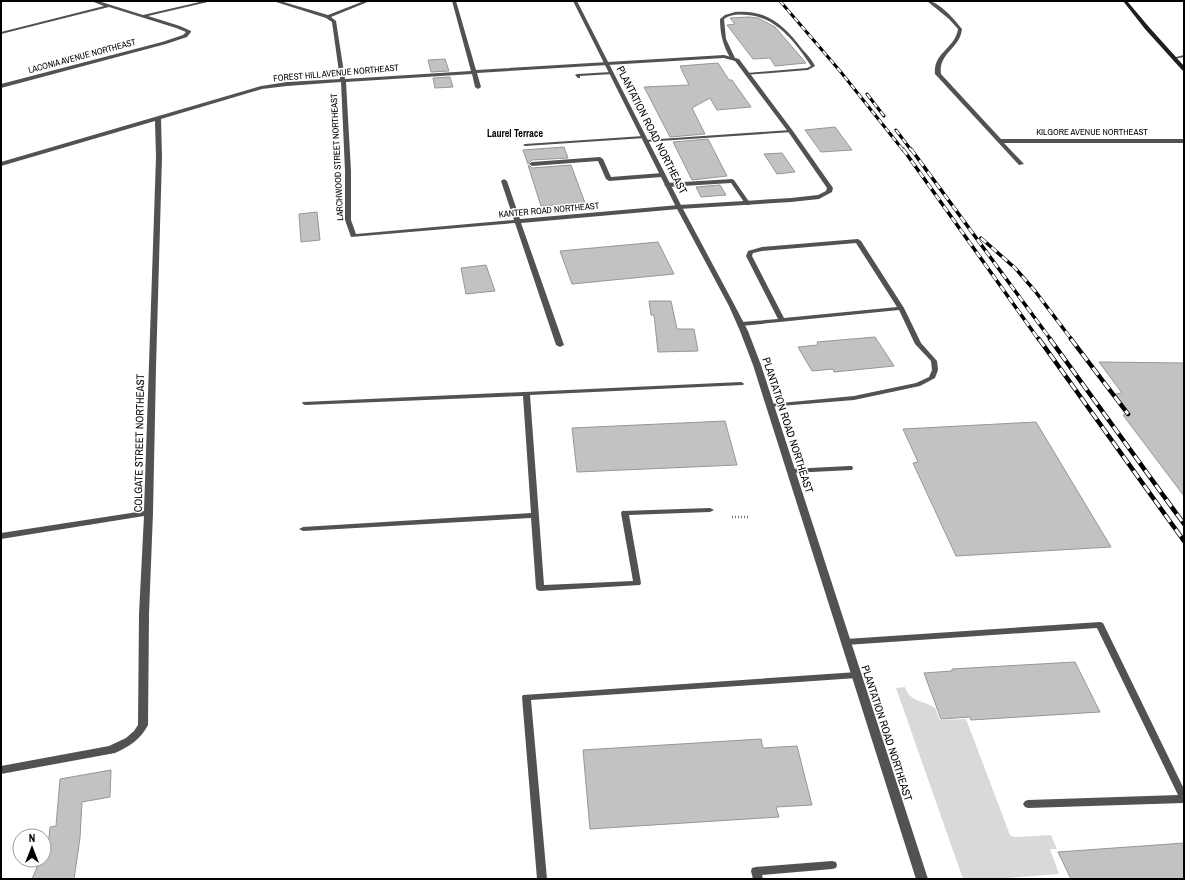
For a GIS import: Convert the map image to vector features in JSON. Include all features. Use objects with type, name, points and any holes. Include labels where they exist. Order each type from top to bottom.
[{"type":"main road","points":[[1125,1],[1184,69]]},
{"type":"street","points":[[93,1],[142,16],[210,1]]},
{"type":"street","points":[[275,1],[328,17],[368,1]]},
{"type":"street","points":[[454,1],[478,87]]},
{"type":"street","name":"PLANTATION ROAD NORTHEAST","points":[[574,1],[667,185],[741,324],[757,365],[922,879]]},
{"type":"street","points":[[929,1],[951,18],[960,29],[959,38],[938,62],[938,74],[1021,164]]},
{"type":"street","points":[[1,33],[108,6]]},
{"type":"street","name":"LACONIA AVENUE NORTHEAST","points":[[1,86],[167,42],[185,36],[190,32],[142,16]]},
{"type":"street","name":"LARCHWOOD STREET NORTHEAST","points":[[328,17],[334,21],[343,80],[348,171],[348,220],[353,236]]},
{"type":"street","name":"FOREST HILL AVENUE NORTHEAST","points":[[1,164],[272,86],[683,58],[716,56],[733,58]]},
{"type":"street","points":[[1174,58],[1184,56]]},
{"type":"street","points":[[733,58],[737,60],[790,131]]},
{"type":"street","name":"COLGATE STREET NORTHEAST","points":[[1,770],[111,750],[126,743],[139,733],[144,725],[145,586],[149,513],[159,157],[158,119]]},
{"type":"street","name":"KANTER ROAD NORTHEAST","points":[[353,236],[679,207],[748,204],[819,197],[829,192],[830,188],[790,131]]},
{"type":"street","name":"KILGORE AVENUE NORTHEAST","points":[[1000,141],[1184,141]]},
{"type":"street","points":[[504,181],[560,345]]},
{"type":"street","points":[[1,536],[149,513]]},
{"type":"lane","points":[[733,58],[724,41],[722,19],[725,16],[737,13],[758,14],[774,21],[813,66],[808,69],[747,74]]},
{"type":"lane","points":[[578,77],[577,75],[611,73]]},
{"type":"lane","points":[[525,145],[790,131]]},
{"type":"lane","points":[[532,164],[600,159],[609,179],[662,175]]},
{"type":"lane","points":[[667,185],[732,181],[748,204]]},
{"type":"lane","points":[[770,406],[854,398],[918,385],[932,378],[935,370],[934,361],[918,344],[901,308],[858,241],[762,249],[750,252],[749,256],[782,320]]},
{"type":"lane","points":[[741,324],[901,308]]},
{"type":"lane","points":[[305,403],[741,384]]},
{"type":"lane","points":[[526,393],[540,588],[637,583],[625,513],[710,510]]},
{"type":"lane","points":[[791,471],[849,468]]},
{"type":"lane","points":[[303,529],[535,515]]},
{"type":"lane","points":[[846,642],[1100,625],[1184,799],[1028,804]]},
{"type":"lane","points":[[542,879],[526,697],[857,675]]},
{"type":"lane","points":[[758,879],[756,871],[832,864]]},
{"type":"path","points":[[732,517],[750,516]]},
{"type":"shaded area","points":[[905,687],[910,696],[914,699],[935,708],[940,720],[966,719],[1010,835],[1014,837],[1051,835],[1057,849],[1050,849],[1059,874],[995,879],[963,879],[896,688]]},
{"type":"building","points":[[730,18],[758,18],[775,27],[806,63],[775,66],[770,58],[753,59],[727,25],[735,24]]},
{"type":"building","points":[[445,59],[449,71],[431,72],[428,60]]},
{"type":"building","points":[[718,63],[729,80],[732,80],[751,107],[717,110],[710,98],[692,108],[705,134],[670,137],[644,87],[689,85],[680,66]]},
{"type":"building","points":[[450,77],[453,87],[435,88],[433,78]]},
{"type":"building","points":[[835,127],[852,150],[821,152],[805,130]]},
{"type":"building","points":[[708,139],[727,176],[692,180],[673,142]]},
{"type":"building","points":[[564,147],[568,158],[532,160],[528,164],[523,150]]},
{"type":"building","points":[[782,153],[795,172],[777,174],[764,154]]},
{"type":"building","points":[[528,165],[532,168],[571,165],[585,203],[541,206]]},
{"type":"building","points":[[720,185],[726,195],[701,197],[696,187]]},
{"type":"building","points":[[317,212],[320,240],[301,242],[299,214]]},
{"type":"building","points":[[658,242],[674,274],[572,284],[560,251]]},
{"type":"building","points":[[486,265],[495,291],[466,294],[461,268]]},
{"type":"building","points":[[649,301],[671,301],[677,329],[694,329],[698,351],[658,352],[654,315],[651,315]]},
{"type":"building","points":[[875,337],[894,366],[834,372],[833,369],[812,371],[798,347],[818,345],[817,342]]},
{"type":"building","points":[[1099,362],[1184,363],[1184,496],[1123,415],[1130,414],[1115,394],[1122,393]]},
{"type":"building","points":[[725,421],[737,465],[577,472],[572,428]]},
{"type":"building","points":[[1036,422],[1111,547],[956,556],[913,463],[918,462],[903,429]]},
{"type":"building","points":[[1075,662],[1100,712],[971,720],[970,717],[941,719],[924,673],[952,671],[952,669]]},
{"type":"building","points":[[761,739],[763,748],[797,746],[812,805],[776,807],[779,817],[590,829],[583,750]]},
{"type":"building","points":[[111,770],[110,797],[82,802],[80,838],[74,879],[32,879],[37,868],[52,868],[52,828],[50,828],[56,826],[60,779]]},
{"type":"building","points":[[1184,843],[1184,879],[1071,879],[1058,852]]},
{"type":"railway","points":[[780,1],[840,71],[903,150]]},
{"type":"railway","points":[[867,94],[884,116]]},
{"type":"railway","points":[[896,130],[911,150]]},
{"type":"railway","points":[[903,149],[1039,340]]},
{"type":"railway","points":[[911,149],[1051,340]]},
{"type":"railway","points":[[981,238],[1015,268],[1035,291],[1072,340]]},
{"type":"railway","points":[[1039,339],[1184,541]]},
{"type":"railway","points":[[1050,339],[1184,524]]},
{"type":"railway","points":[[1071,339],[1128,414]]},
{"type":"district","name":"Laurel Terrace","points":[[515,133]]}]
